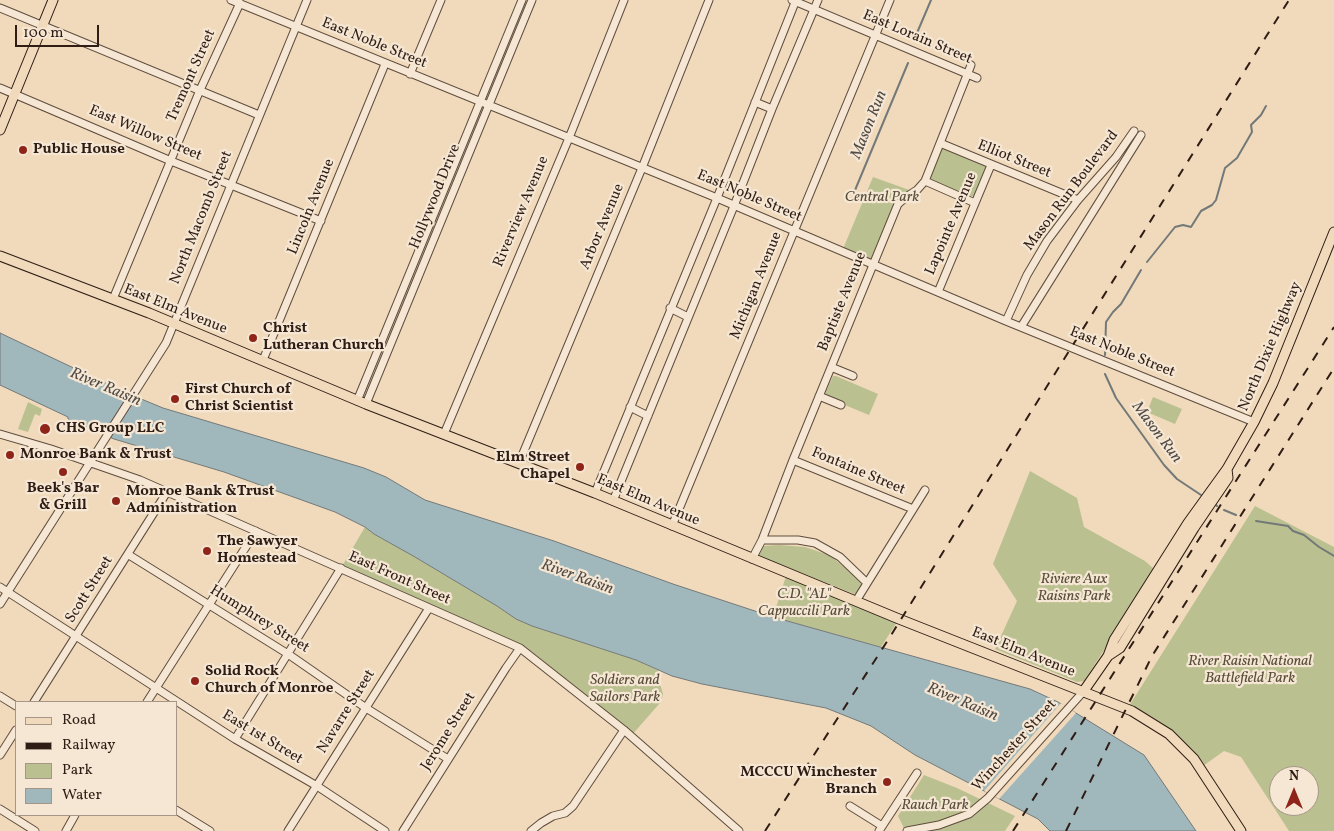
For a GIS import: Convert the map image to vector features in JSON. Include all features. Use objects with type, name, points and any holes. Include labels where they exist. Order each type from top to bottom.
[{"type":"main road","points":[[0,130],[53,0]]},
{"type":"main road","name":"North Dixie Highway","points":[[1083,692],[1108,656],[1114,640],[1188,523],[1227,469],[1254,422],[1275,378],[1334,232]]},
{"type":"main road","name":"East Elm Avenue","points":[[0,256],[174,323],[362,403],[595,493],[752,559],[1144,718],[1180,743],[1194,758],[1241,831]]},
{"type":"street","name":"East Noble Street","points":[[231,0],[717,198],[1006,321],[1254,422]]},
{"type":"street","name":"North Macomb Street","points":[[0,604],[166,343],[307,0]]},
{"type":"street","points":[[410,74],[441,0]]},
{"type":"street","name":"Hollywood Drive","points":[[362,403],[522,0]]},
{"type":"street","name":"Hollywood Drive","points":[[362,403],[489,106],[532,0]]},
{"type":"street","name":"Riverview Avenue","points":[[444,434],[569,138],[624,0]]},
{"type":"street","name":"Arbor Avenue","points":[[519,463],[642,168],[709,0]]},
{"type":"street","points":[[613,501],[818,0]]},
{"type":"street","name":"Michigan Avenue","points":[[672,526],[890,0]]},
{"type":"street","points":[[595,493],[717,198],[794,1]]},
{"type":"street","name":"East Lorain Street","points":[[794,1],[977,78]]},
{"type":"street","name":"Tremont Street","points":[[113,299],[200,90],[240,3]]},
{"type":"street","points":[[0,8],[259,115]]},
{"type":"street","name":"Lincoln Avenue","points":[[263,360],[385,64]]},
{"type":"street","points":[[971,65],[925,181],[975,203]]},
{"type":"street","name":"East Willow Street","points":[[0,88],[171,161],[321,221]]},
{"type":"street","points":[[755,102],[772,109]]},
{"type":"street","name":"Mason Run Boulevard","points":[[1006,321],[1036,259],[1047,241],[1128,140],[1138,133],[1135,144],[1021,327]]},
{"type":"street","points":[[1128,140],[1135,144]]},
{"type":"street","name":"Elliot Street","points":[[940,143],[1078,200]]},
{"type":"street","name":"Lapointe Avenue","points":[[938,292],[991,165]]},
{"type":"street","name":"Baptiste Avenue","points":[[752,559],[762,540],[898,204],[906,196],[918,190],[925,181]]},
{"type":"street","points":[[670,308],[688,317]]},
{"type":"street","points":[[831,367],[853,376]]},
{"type":"street","points":[[819,396],[841,405]]},
{"type":"street","points":[[630,407],[648,416]]},
{"type":"street","name":"East Front Street","points":[[0,434],[140,480],[520,648],[624,730],[739,831]]},
{"type":"street","name":"Fontaine Street","points":[[793,460],[913,509]]},
{"type":"street","points":[[856,601],[866,582],[926,490]]},
{"type":"street","name":"Scott Street","points":[[35,701],[167,492]]},
{"type":"street","points":[[147,701],[256,531]]},
{"type":"street","points":[[762,540],[798,540],[815,543],[840,557],[866,582]]},
{"type":"street","name":"Humphrey Street","points":[[128,555],[288,654],[366,708],[448,759]]},
{"type":"street","points":[[235,739],[341,568]]},
{"type":"street","name":"East 1st Street","points":[[0,587],[176,701]]},
{"type":"street","name":"Navarre Street","points":[[288,831],[429,608]]},
{"type":"street","name":"Jerome Street","points":[[403,831],[520,648]]},
{"type":"street","name":"Winchester Street","points":[[907,831],[939,826],[969,814],[988,798],[1083,692]]},
{"type":"street","points":[[0,696],[15,705]]},
{"type":"street","name":"East 1st Street","points":[[178,702],[235,739],[316,786],[385,831]]},
{"type":"street","points":[[531,831],[553,816],[565,813],[573,806],[624,730]]},
{"type":"street","points":[[0,755],[15,732]]},
{"type":"street","points":[[850,806],[880,829],[917,773]]},
{"type":"street","points":[[0,809],[35,831]]},
{"type":"street","points":[[178,811],[210,831]]},
{"type":"street","points":[[66,831],[74,816]]},
{"type":"green space","points":[[942,149],[985,166],[985,172],[976,194],[967,196],[933,182],[930,176],[939,152]]},
{"type":"green space","name":"Central Park","points":[[873,177],[912,191],[905,197],[873,259],[868,260],[843,249]]},
{"type":"green space","points":[[833,376],[878,394],[869,415],[828,398],[825,394]]},
{"type":"green space","points":[[1153,397],[1182,409],[1175,424],[1147,412]]},
{"type":"green space","points":[[28,402],[42,409],[40,416],[35,414],[28,432],[18,429]]},
{"type":"green space","name":"Riviere Aux Raisins Park","points":[[1030,471],[1077,498],[1084,527],[1145,561],[1154,569],[1084,681],[1077,682],[995,649],[1017,601],[993,564]]},
{"type":"green space","name":"River Raisin National Battlefield Park","points":[[1255,506],[1334,547],[1334,831],[1289,831],[1279,816],[1319,816],[1319,766],[1269,766],[1269,800],[1241,757],[1224,751],[1203,766],[1194,751],[1163,724],[1129,706]]},
{"type":"green space","name":"Soldiers and Sailors Park","points":[[365,527],[516,619],[636,660],[659,671],[655,677],[663,694],[660,703],[631,736],[520,648],[341,568]]},
{"type":"green space","points":[[763,546],[805,547],[829,555],[852,573],[862,585],[861,589],[857,595],[759,556],[759,550]]},
{"type":"green space","name":"C.D. \"AL\" Cappuccili Park","points":[[787,573],[899,619],[881,647],[773,617]]},
{"type":"green space","name":"Rauch Park","points":[[924,775],[957,788],[1015,816],[1005,831],[903,831],[903,826],[898,816]]},
{"type":"water","name":"River Raisin","points":[[0,333],[122,391],[163,408],[364,468],[386,477],[425,500],[554,541],[673,584],[773,617],[1030,689],[1058,702],[1144,755],[1196,831],[1050,831],[1038,819],[915,755],[871,726],[826,708],[702,684],[672,676],[636,660],[532,626],[516,619],[365,527],[335,512],[224,472],[114,439],[68,419],[68,417],[0,385]]},
{"type":"pier","points":[[1061,703],[1076,713],[999,799],[984,791]]},
{"type":"waterway","name":"Mason Run","points":[[914,40],[931,0]]},
{"type":"waterway","name":"Mason Run","points":[[853,195],[908,63]]},
{"type":"waterway","points":[[1147,262],[1175,227],[1183,225],[1191,227],[1201,211],[1212,205],[1216,200],[1225,168],[1237,158],[1252,132],[1251,125],[1261,115],[1266,106]]},
{"type":"waterway","points":[[1105,355],[1106,322],[1121,304],[1141,270]]},
{"type":"waterway","name":"Mason Run","points":[[1105,374],[1116,398],[1164,465],[1177,479],[1201,495]]},
{"type":"waterway","name":"Mason Run","points":[[1224,510],[1236,515]]},
{"type":"waterway","name":"Mason Run","points":[[1256,521],[1288,526],[1334,556]]},
{"type":"railway","points":[[765,831],[888,640],[1289,0]]},
{"type":"railway","points":[[1013,831],[1334,327]]},
{"type":"railway","points":[[1066,831],[1152,656],[1334,368]]},
{"type":"place","name":"Public House","points":[[23,150]]},
{"type":"place","name":"Christ Lutheran Church","points":[[253,338]]},
{"type":"place","name":"First Church of Christ Scientist","points":[[175,399]]},
{"type":"place","name":"CHS Group LLC","points":[[45,429]]},
{"type":"place","name":"Monroe Bank & Trust","points":[[10,455]]},
{"type":"place","name":"Elm Street Chapel","points":[[580,467]]},
{"type":"place","name":"Beek's Bar & Grill","points":[[63,472]]},
{"type":"place","name":"Monroe Bank &Trust Administration","points":[[116,501]]},
{"type":"place","name":"The Sawyer Homestead","points":[[207,551]]},
{"type":"place","name":"Solid Rock Church of Monroe","points":[[195,681]]},
{"type":"place","name":"MCCCU Winchester Branch","points":[[887,782]]}]
